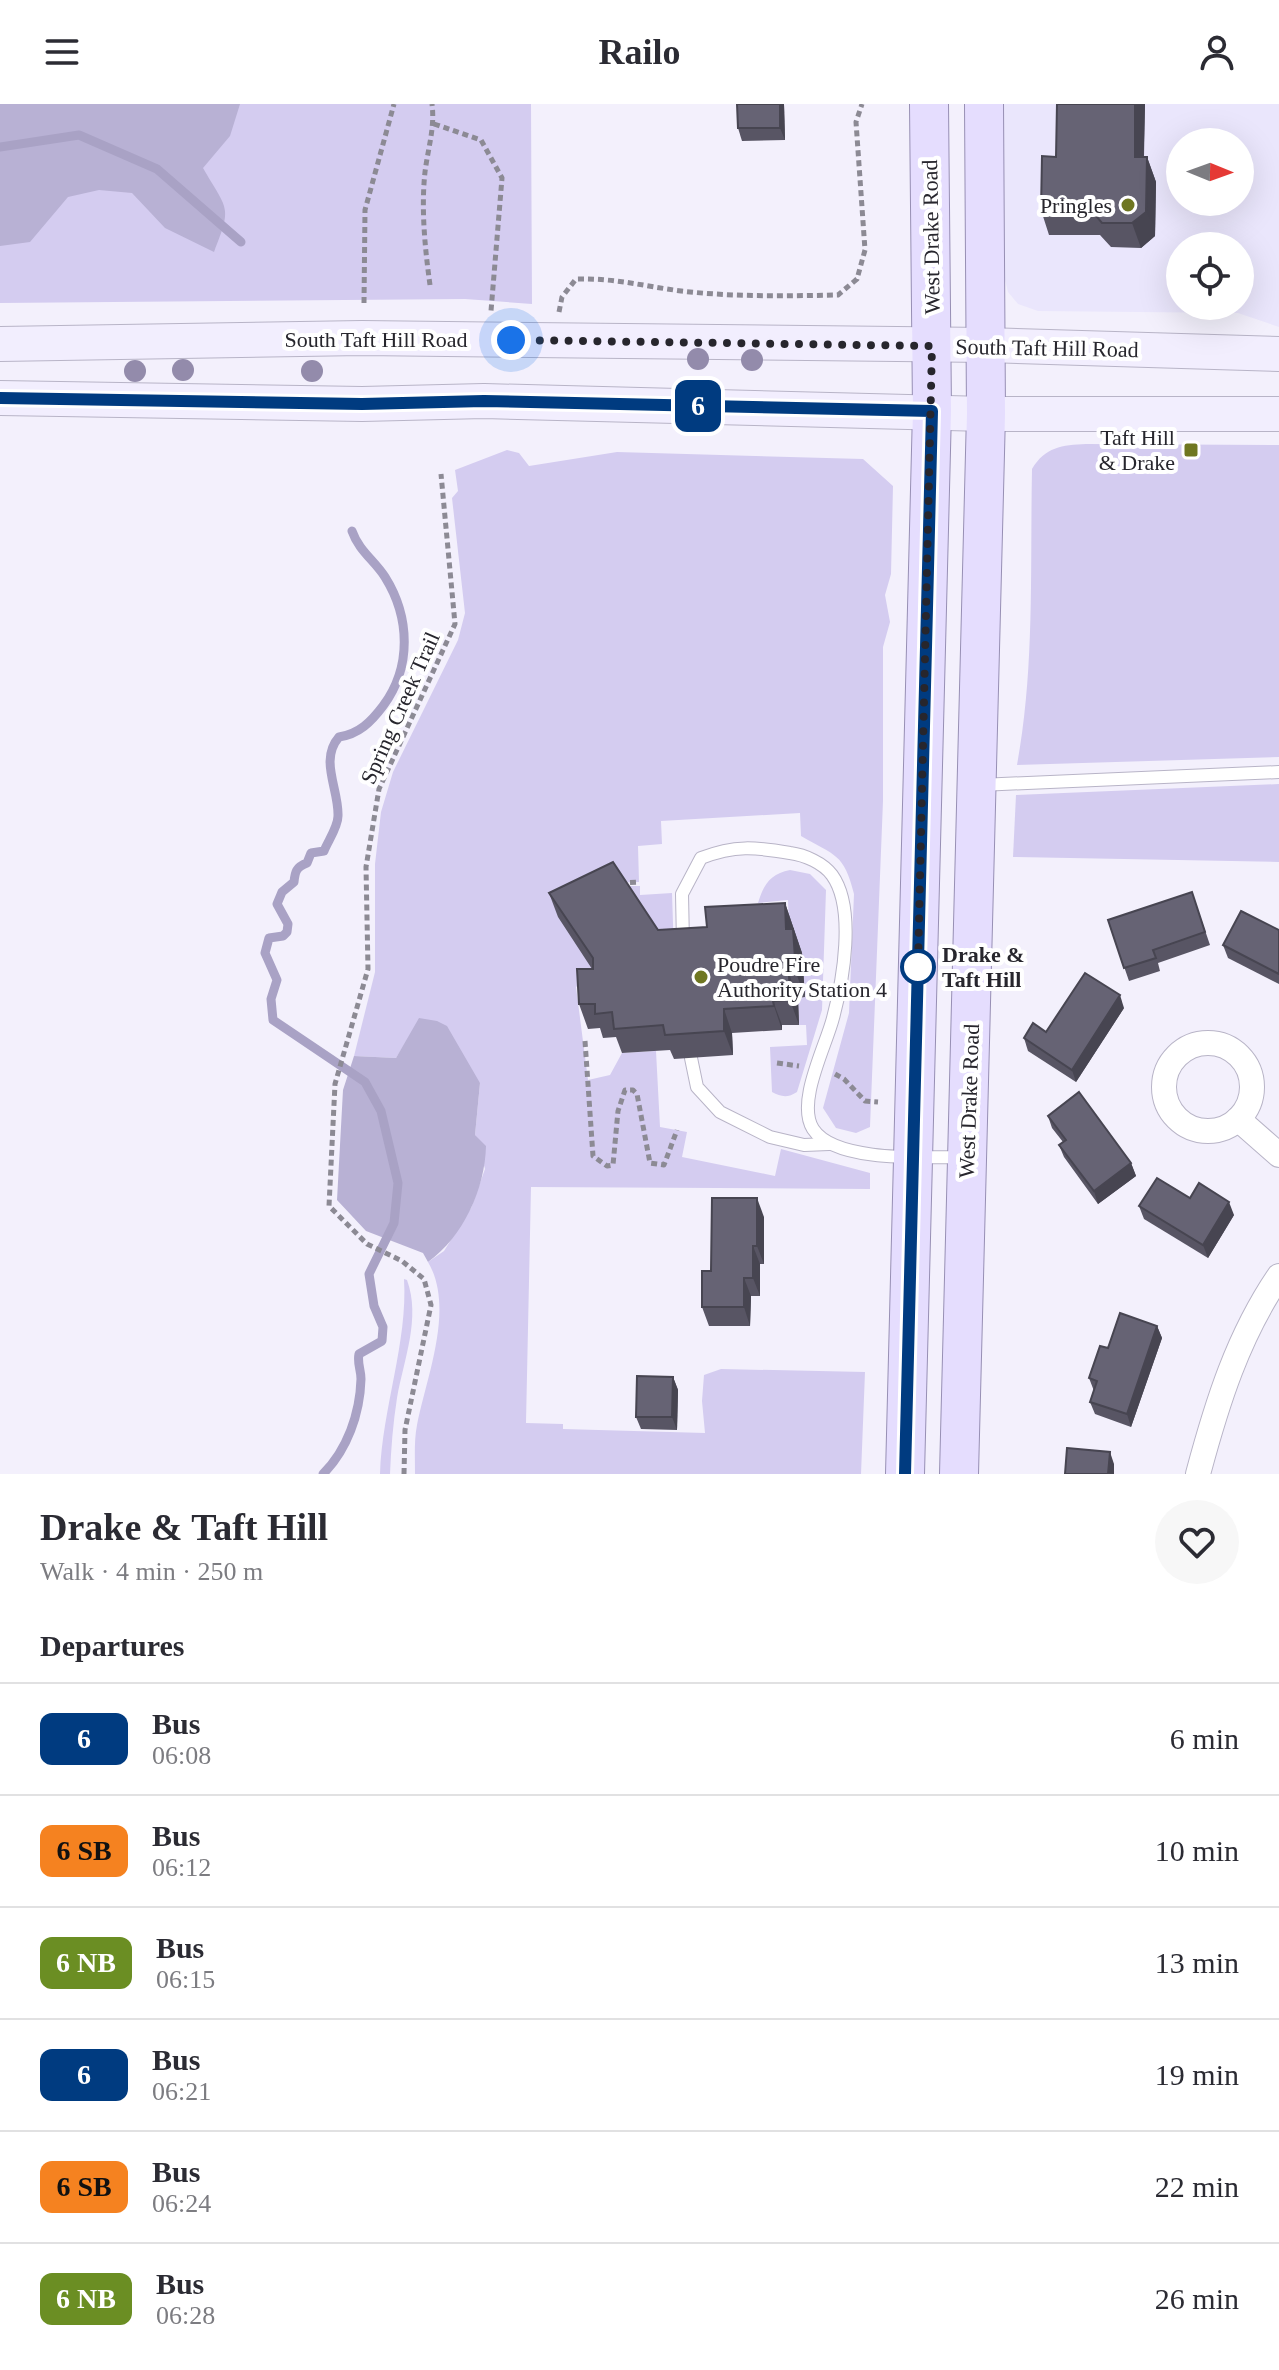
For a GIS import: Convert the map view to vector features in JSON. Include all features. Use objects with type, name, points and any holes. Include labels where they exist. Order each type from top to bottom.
[{"type":"main road","name":"West Drake Road","points":[[905,1474],[932,411],[929,104]]},
{"type":"main road","name":"West Drake Road","points":[[959,1474],[986,414],[984,104]]},
{"type":"main road","name":"South Taft Hill Road","points":[[0,344],[362,338],[987,345],[1279,354]]},
{"type":"main road","points":[[0,398],[362,404],[484,401],[986,414],[1279,414]]},
{"type":"street","points":[[1238,1119],[1279,1155]]},
{"type":"street","points":[[1198,1474],[1215,1409],[1241,1341],[1257,1308],[1279,1276]]},
{"type":"lane","points":[[977,785],[1279,772]]},
{"type":"lane","points":[[683,953],[682,894],[701,858],[728,848],[763,849],[808,857],[831,874],[843,898],[845,942],[833,1017],[812,1081],[808,1112],[813,1128],[829,1144]]},
{"type":"lane","points":[[691,1058],[697,1087],[720,1112],[770,1137],[804,1145],[829,1144],[871,1154],[967,1157]]},
{"type":"path","points":[[364,303],[365,210],[394,104]]},
{"type":"path","points":[[430,285],[425,246],[425,174],[434,124],[432,104]]},
{"type":"path","points":[[555,340],[562,297],[576,279],[611,278],[680,291],[739,295],[838,295],[857,279],[865,250],[856,122],[862,104]]},
{"type":"path","points":[[434,124],[481,140],[502,178],[489,340]]},
{"type":"path","name":"Spring Creek Trail","points":[[404,1474],[405,1430],[431,1305],[424,1279],[402,1261],[367,1244],[329,1206],[335,1084],[368,969],[366,867],[379,789],[455,624],[441,474]]},
{"type":"path","points":[[610,883],[639,882]]},
{"type":"path","points":[[585,1041],[593,1156],[607,1166],[613,1165],[618,1111],[625,1090],[633,1090],[637,1094],[650,1163],[664,1165],[677,1130]]},
{"type":"path","points":[[777,1063],[803,1067]]},
{"type":"path","points":[[837,1074],[865,1101],[878,1102]]},
{"type":"shaded area","points":[[0,104],[531,104],[532,304],[465,299],[0,303]]},
{"type":"shaded area","points":[[0,104],[240,104],[230,136],[203,168],[225,208],[224,225],[214,252],[165,228],[132,193],[99,190],[68,197],[30,242],[0,246]]},
{"type":"shaded area","points":[[1004,104],[1279,104],[1279,327],[1254,318],[1254,232],[1166,232],[1166,312],[1038,311],[1018,304],[1008,292],[1003,271]]},
{"type":"shaded area","points":[[1069,445],[1279,445],[1279,757],[1017,765],[1029,655],[1032,469],[1048,452]]},
{"type":"shaded area","points":[[507,450],[519,453],[529,466],[617,452],[863,459],[893,486],[891,574],[885,595],[890,622],[883,647],[883,801],[870,1127],[856,1133],[836,1128],[823,1108],[849,1013],[854,894],[842,863],[830,852],[801,836],[800,813],[661,821],[662,844],[638,846],[639,882],[610,883],[595,972],[576,987],[588,1080],[610,1075],[622,1053],[656,1051],[660,1127],[687,1132],[682,1157],[775,1176],[781,1149],[870,1173],[870,1189],[531,1187],[526,1423],[563,1424],[563,1429],[705,1433],[702,1401],[704,1375],[721,1369],[865,1372],[861,1474],[415,1474],[416,1431],[439,1321],[436,1280],[428,1262],[444,1251],[471,1208],[485,1169],[475,1135],[480,1083],[408,1039],[396,1058],[354,1056],[375,972],[375,864],[381,812],[393,772],[458,640],[465,613],[452,498],[458,491],[455,470]]},
{"type":"shaded area","points":[[1279,784],[1279,862],[1013,857],[1016,795]]},
{"type":"shaded area","points":[[790,870],[810,874],[826,890],[822,1010],[797,1092],[784,1096],[772,1092],[770,1047],[807,1045],[806,1025],[799,1025],[798,998],[805,997],[789,927],[788,900],[758,903],[769,880]]},
{"type":"shaded area","points":[[622,886],[640,886],[640,895],[672,893],[674,954]]},
{"type":"shaded area","points":[[419,1018],[447,1026],[480,1083],[475,1135],[486,1146],[481,1179],[470,1211],[452,1239],[428,1262],[423,1253],[366,1231],[337,1200],[343,1090],[354,1056],[396,1058]]},
{"type":"shaded area","points":[[404,1279],[411,1294],[412,1324],[396,1407],[390,1474],[380,1474],[402,1327]]},
{"type":"building","points":[[737,104],[780,104],[780,128],[738,128]]},
{"type":"building","points":[[1057,104],[1135,104],[1135,157],[1147,157],[1146,212],[1132,223],[1102,223],[1092,211],[1041,210],[1042,156],[1056,157]]},
{"type":"building","name":"Poudre Fire Authority Station 4","points":[[613,862],[658,930],[707,927],[705,907],[785,903],[786,929],[793,929],[796,973],[789,974],[790,1000],[773,1001],[774,1006],[724,1009],[724,1031],[665,1035],[663,1025],[614,1029],[612,1012],[595,1014],[595,1004],[579,1004],[577,969],[593,969],[593,958],[549,893]]},
{"type":"building","points":[[1192,892],[1205,932],[1153,950],[1156,958],[1124,968],[1108,920]]},
{"type":"building","points":[[1241,911],[1279,930],[1279,974],[1223,945]]},
{"type":"building","points":[[1085,973],[1120,995],[1072,1070],[1024,1038],[1033,1023],[1046,1032]]},
{"type":"building","points":[[1079,1092],[1131,1163],[1094,1191],[1059,1145],[1066,1140],[1048,1116]]},
{"type":"building","points":[[1157,1178],[1190,1198],[1199,1183],[1229,1202],[1203,1245],[1139,1206]]},
{"type":"building","points":[[712,1198],[757,1198],[757,1246],[753,1246],[753,1278],[744,1278],[744,1307],[702,1307],[702,1271],[711,1271]]},
{"type":"building","points":[[1120,1313],[1157,1326],[1127,1414],[1090,1402],[1097,1381],[1089,1378],[1100,1346],[1108,1348]]},
{"type":"building","points":[[637,1376],[673,1377],[672,1417],[636,1417]]},
{"type":"building","points":[[1067,1448],[1110,1452],[1108,1474],[1065,1474]]},
{"type":"waterway","points":[[0,147],[79,135],[157,169],[241,242]]},
{"type":"waterway","points":[[323,1474],[339,1454],[355,1418],[361,1379],[359,1354],[382,1341],[383,1327],[374,1306],[369,1274],[394,1223],[398,1183],[381,1111],[365,1082],[273,1020],[271,999],[277,980],[265,953],[269,938],[283,936],[287,932],[288,924],[277,904],[282,892],[294,882],[297,870],[307,863],[311,853],[324,851],[336,825],[338,806],[330,765],[333,746],[339,737],[359,730],[378,712],[392,691],[403,659],[403,625],[393,592],[352,531]]},
{"type":"bus line","name":"6","points":[[0,398],[362,404],[484,401],[932,411],[905,1474]]},
{"type":"place","name":"Pringles","points":[[1128,205]]},
{"type":"place","name":"Taft Hill & Drake","points":[[1191,450]]},
{"type":"place","name":"Drake & Taft Hill","points":[[918,967]]},
{"type":"place","name":"Poudre Fire Authority Station 4","points":[[701,977]]},
{"type":"route","points":[[511,340],[932,346],[918,967]]}]
